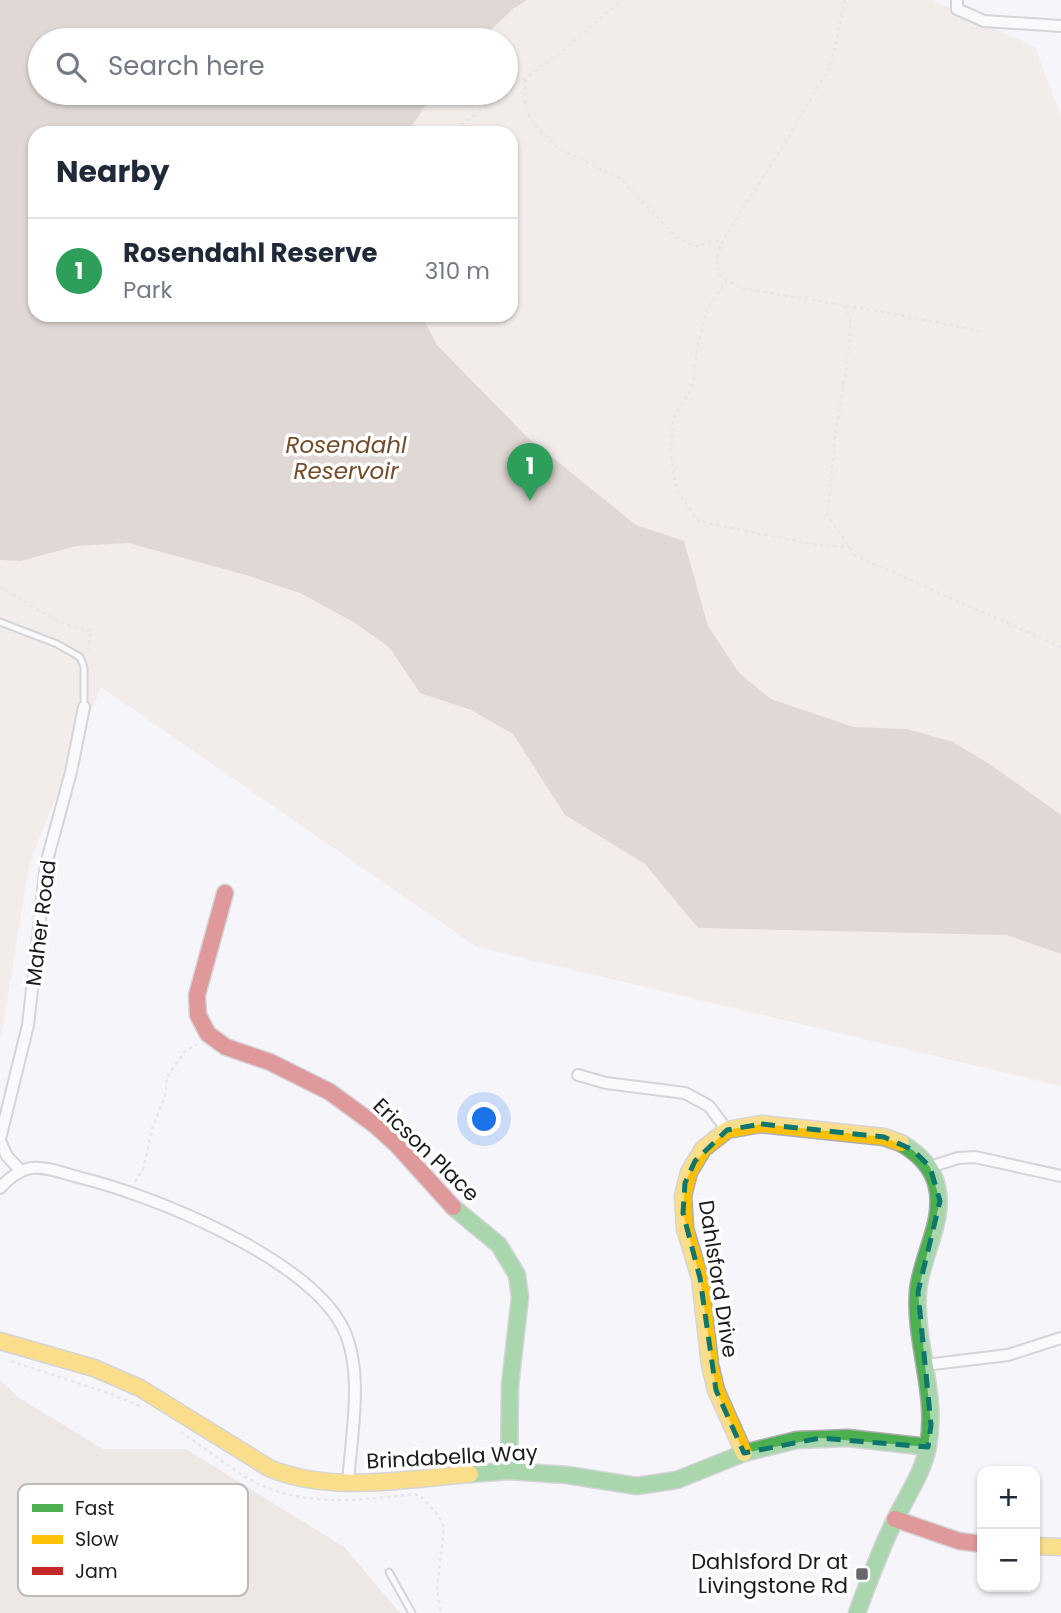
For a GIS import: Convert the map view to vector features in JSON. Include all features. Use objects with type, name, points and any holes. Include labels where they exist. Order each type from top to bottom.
[{"type":"street","points":[[957,0],[957,9],[984,21],[1061,26]]},
{"type":"street","name":"Maher Road","points":[[21,1171],[7,1156],[0,1140],[28,1024],[46,864],[71,772],[84,707]]},
{"type":"street","points":[[211,1037],[202,1026],[197,995],[225,893]]},
{"type":"street","name":"Ericson Place","points":[[211,1037],[226,1047],[300,1076],[351,1107],[396,1144],[446,1201],[490,1236],[506,1254],[520,1285],[510,1385],[509,1471]]},
{"type":"street","points":[[578,1074],[606,1083],[685,1093],[709,1106],[727,1130],[761,1124],[884,1138],[913,1150],[930,1167],[940,1201],[918,1292],[919,1329],[931,1409],[928,1447],[878,1557],[858,1613]]},
{"type":"street","name":"Dahlsford Drive","points":[[727,1130],[703,1149],[695,1161],[685,1184],[683,1213],[685,1229],[700,1278],[710,1365],[716,1390],[744,1453]]},
{"type":"street","points":[[930,1167],[958,1158],[975,1157],[1061,1176]]},
{"type":"street","name":"Brindabella Way","points":[[21,1171],[44,1169],[131,1192],[190,1215],[267,1258],[308,1287],[335,1315],[351,1349],[355,1370],[348,1483]]},
{"type":"street","points":[[0,1186],[21,1171]]},
{"type":"street","points":[[925,1365],[1008,1355],[1061,1338]]},
{"type":"street","name":"Brindabella Way","points":[[0,1341],[82,1364],[140,1388],[269,1468],[288,1476],[348,1483],[509,1471],[567,1475],[637,1486],[677,1480],[744,1453],[797,1440],[848,1438],[928,1447]]},
{"type":"street","points":[[895,1518],[959,1541],[977,1543]]},
{"type":"street","points":[[1040,1546],[1061,1547]]},
{"type":"lane","points":[[0,622],[66,648],[80,657],[83,662],[84,707]]},
{"type":"lane","points":[[389,1572],[412,1613]]},
{"type":"path","points":[[518,84],[559,54],[622,0]]},
{"type":"path","points":[[845,0],[832,63],[723,240],[717,256],[718,274],[740,288],[981,331]]},
{"type":"path","points":[[525,79],[526,104],[533,123],[559,149],[620,178],[676,237],[694,246],[723,240]]},
{"type":"path","points":[[460,126],[488,105]]},
{"type":"path","points":[[726,280],[706,312],[697,350],[693,385],[673,419],[671,456],[677,490],[698,521],[816,545],[850,547]]},
{"type":"path","points":[[844,306],[850,317],[849,352],[836,431],[827,515],[856,556],[1061,647]]},
{"type":"path","points":[[0,587],[56,621],[80,630],[91,630],[89,648],[83,662]]},
{"type":"path","points":[[131,1192],[143,1170],[153,1126],[165,1096],[169,1072],[190,1046],[202,1045],[211,1037]]},
{"type":"highlighted area","points":[[761,1124],[884,1137],[913,1150],[930,1167],[940,1201],[918,1292],[931,1425],[928,1447],[820,1438],[744,1453],[716,1390],[700,1278],[683,1213],[685,1183],[695,1161],[727,1130]]},
{"type":"shaded area","points":[[0,0],[932,0],[1035,47],[1061,117],[1061,1086],[477,947],[101,687],[30,861],[0,1043]]},
{"type":"shaded area","points":[[0,1380],[19,1398],[103,1449],[186,1449],[242,1484],[18,1484],[18,1596],[248,1596],[248,1487],[344,1547],[400,1613],[0,1613]]},
{"type":"water","name":"Rosendahl Reservoir","points":[[0,0],[527,0],[493,28],[28,28],[28,105],[426,105],[412,126],[28,126],[28,322],[425,322],[437,345],[527,437],[636,525],[684,541],[708,626],[739,673],[771,699],[854,727],[907,729],[953,742],[994,767],[1061,815],[1061,954],[1007,935],[698,928],[645,864],[565,815],[513,734],[471,710],[420,693],[389,647],[355,623],[300,593],[246,575],[128,543],[76,546],[21,561],[0,560]]},
{"type":"traffic: fast","points":[[857,1613],[888,1535],[922,1466],[930,1427],[928,1388],[919,1330],[918,1291],[939,1200],[935,1180],[928,1167],[919,1156],[901,1143]]},
{"type":"traffic: fast","points":[[453,1207],[499,1245],[517,1275],[520,1297],[510,1385],[509,1471]]},
{"type":"traffic: fast","points":[[470,1474],[509,1471],[567,1475],[637,1486],[677,1480],[744,1453],[797,1440],[848,1438],[928,1447]]},
{"type":"traffic: slow","points":[[744,1453],[716,1390],[710,1365],[700,1278],[685,1229],[683,1196],[689,1172],[703,1149],[727,1130],[761,1124],[884,1137],[901,1143]]},
{"type":"traffic: slow","points":[[0,1341],[94,1368],[140,1388],[269,1468],[293,1476],[317,1481],[368,1483],[470,1474]]},
{"type":"traffic: slow","points":[[1040,1546],[1061,1547]]},
{"type":"traffic: jam","points":[[225,893],[197,995],[198,1015],[208,1034],[226,1047],[270,1062],[330,1092],[396,1144],[453,1207]]},
{"type":"traffic: jam","points":[[895,1519],[959,1541],[977,1543]]},
{"type":"place","name":"Rosendahl Reserve","points":[[530,501]]},
{"type":"place","name":"Dahlsford Dr at Livingstone Rd","points":[[862,1574]]}]
